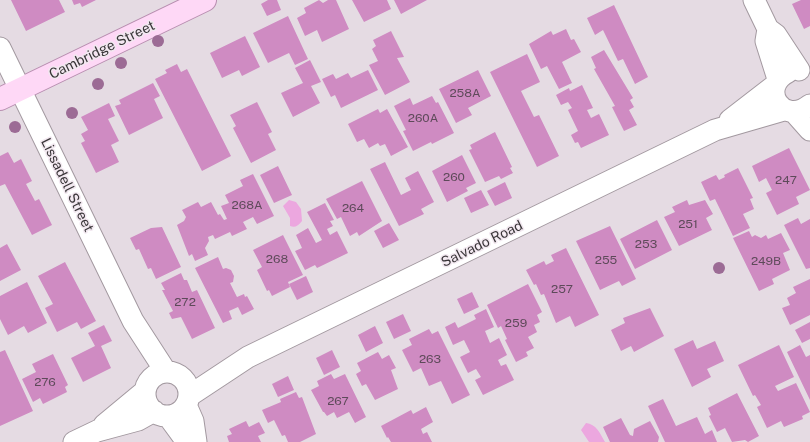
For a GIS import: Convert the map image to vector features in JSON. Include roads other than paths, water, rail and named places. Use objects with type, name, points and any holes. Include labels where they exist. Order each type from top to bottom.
[{"type":"main road","name":"Cambridge Street","points":[[0,99],[205,0]]},
{"type":"street","points":[[754,0],[768,29],[776,35],[806,73]]},
{"type":"street","points":[[768,29],[766,40],[776,83],[774,94],[776,101],[796,109],[810,130]]},
{"type":"street","name":"Lissadell Street","points":[[0,48],[133,321],[170,387],[193,421],[196,442]]},
{"type":"street","name":"Salvado Road","points":[[74,442],[97,431],[170,387],[248,357],[715,130],[744,111],[788,72],[806,73]]},
{"type":"street","name":"Salvado Road","points":[[715,130],[796,109]]},
{"type":"street","points":[[170,387],[145,398],[148,406],[161,414],[187,442]]},
{"type":"street","name":"Salvado Road","points":[[97,431],[161,414],[177,413],[170,387]]}]
